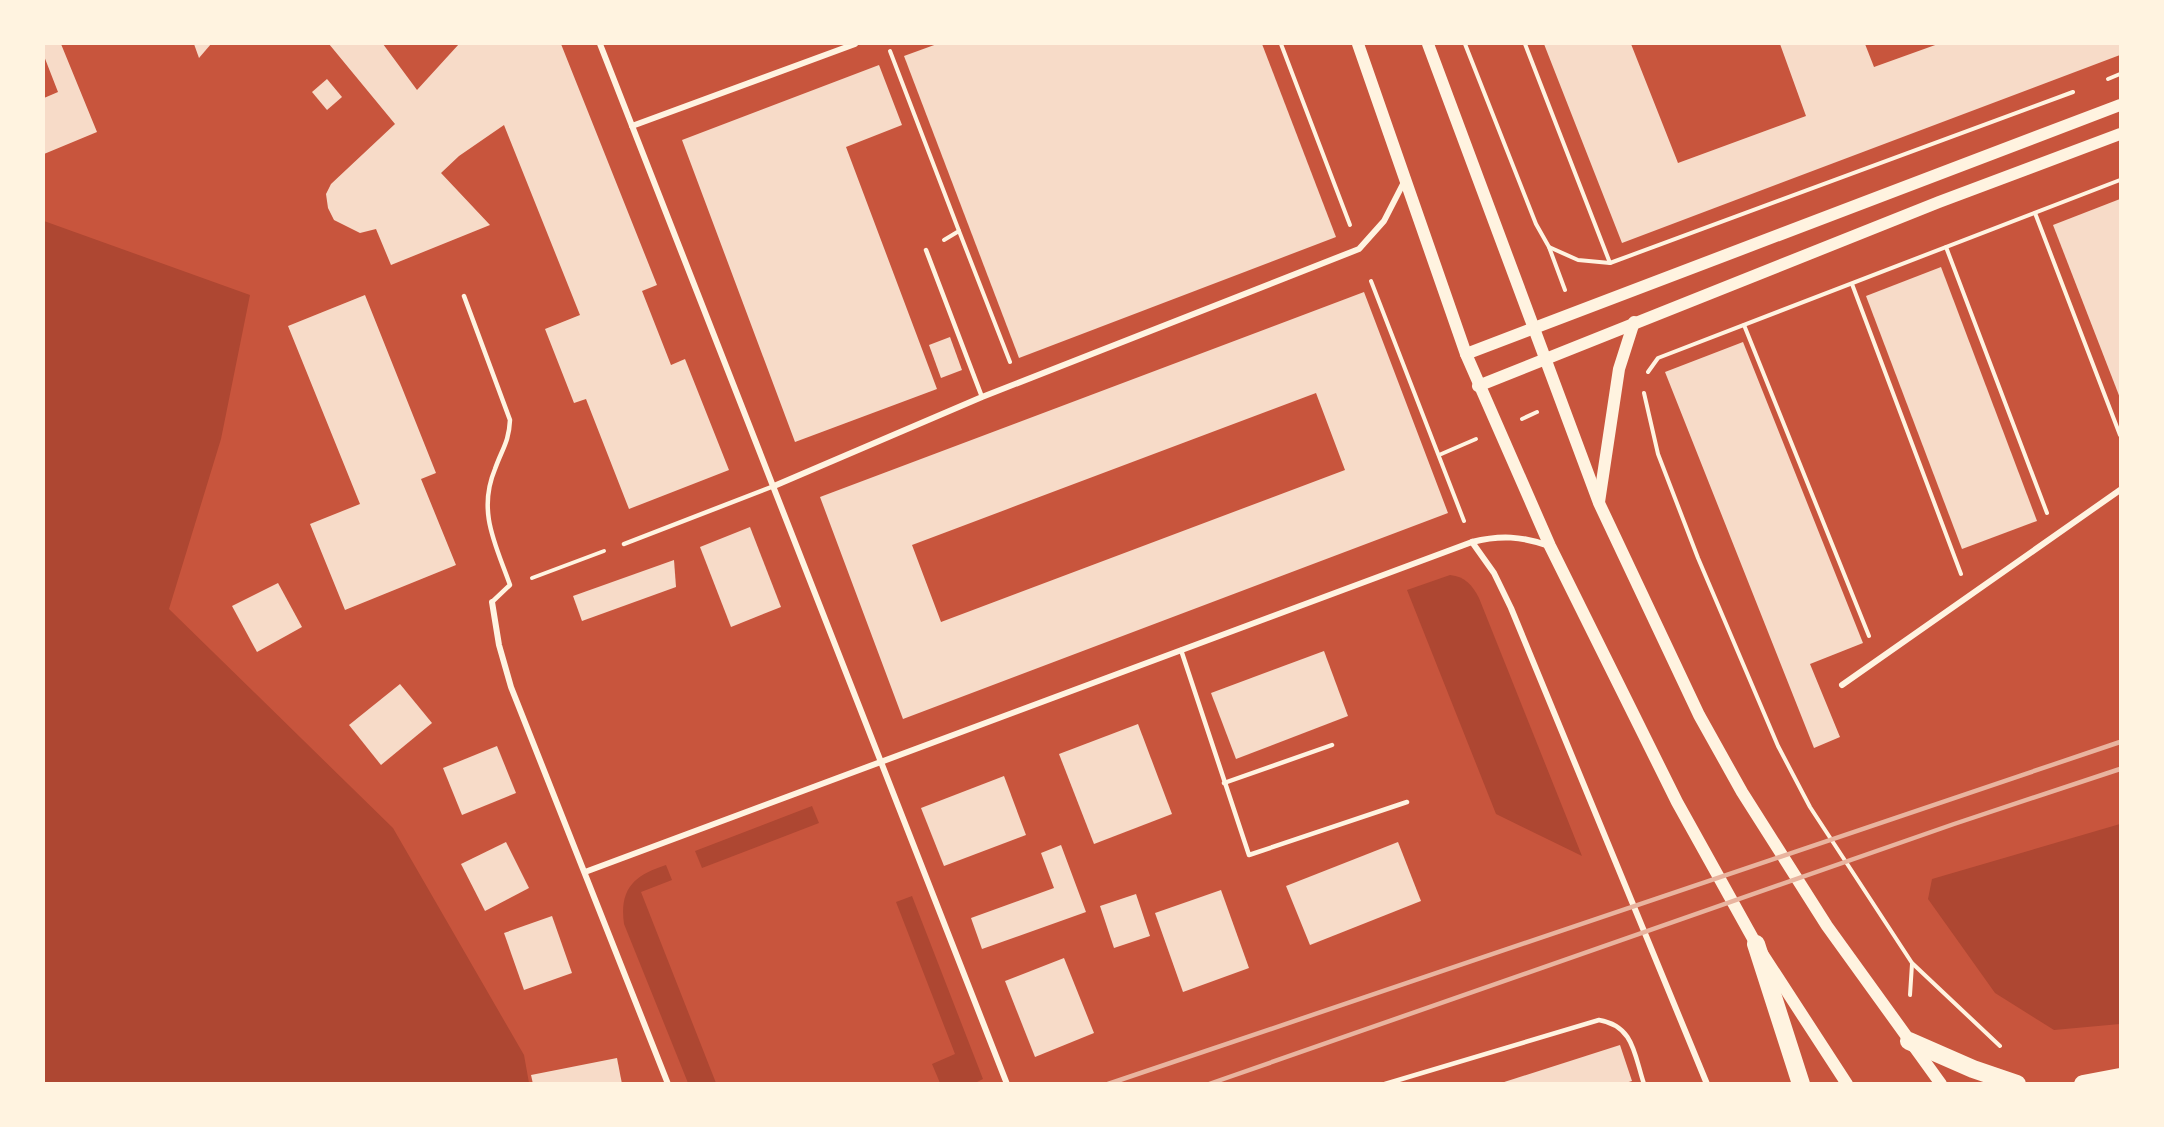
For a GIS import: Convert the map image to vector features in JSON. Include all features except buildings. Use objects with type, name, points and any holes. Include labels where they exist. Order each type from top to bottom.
[{"type":"highway","points":[[1756,944],[1801,1083]]},
{"type":"highway","points":[[1909,1041],[1974,1069],[2017,1083]]},
{"type":"highway","points":[[2083,1083],[2121,1077]]},
{"type":"main road","points":[[1358,44],[1404,181],[1478,386],[1550,546],[1677,802],[1756,944],[1829,1060],[1847,1083]]},
{"type":"main road","points":[[1428,44],[1599,503],[1700,715],[1742,792],[1827,926],[1941,1083]]},
{"type":"main road","points":[[1466,354],[2121,105]]},
{"type":"main road","points":[[1478,386],[1939,202],[2121,134]]},
{"type":"main road","points":[[1599,503],[1619,369],[1634,322]]},
{"type":"street","points":[[600,44],[1007,1083]]},
{"type":"street","points":[[632,126],[855,44]]},
{"type":"street","points":[[774,486],[982,397],[1359,249],[1383,221],[1404,181]]},
{"type":"street","points":[[1842,685],[2121,490]]},
{"type":"street","points":[[585,872],[1472,542],[1510,536],[1530,539],[1550,546]]},
{"type":"street","points":[[1472,542],[1494,573],[1511,608],[1707,1083]]},
{"type":"street","points":[[492,602],[499,645],[511,687],[668,1083]]},
{"type":"lane","points":[[926,250],[982,397]]},
{"type":"lane","points":[[464,296],[510,420],[510,439],[494,469],[488,495],[487,521],[510,585],[492,602]]},
{"type":"lane","points":[[624,544],[774,486]]},
{"type":"lane","points":[[1181,650],[1249,855],[1407,802]]},
{"type":"lane","points":[[1224,783],[1332,746]]},
{"type":"lane","points":[[1385,1083],[1599,1020],[1616,1022],[1627,1033],[1644,1083]]},
{"type":"path","points":[[1281,44],[1354,235]]},
{"type":"path","points":[[1465,44],[1542,238],[1550,247],[1578,260],[1610,263],[2076,90]]},
{"type":"path","points":[[1525,44],[1610,263]]},
{"type":"path","points":[[890,51],[1011,366]]},
{"type":"path","points":[[2098,82],[2121,74]]},
{"type":"path","points":[[1646,374],[1658,358],[2121,180]]},
{"type":"path","points":[[2035,213],[2121,435]]},
{"type":"path","points":[[926,250],[959,231]]},
{"type":"path","points":[[1946,247],[2048,516]]},
{"type":"path","points":[[1371,281],[1472,542]]},
{"type":"path","points":[[1852,284],[1961,574]]},
{"type":"path","points":[[1744,325],[1869,636]]},
{"type":"path","points":[[1645,385],[1644,395],[1658,454],[1666,475],[1778,746],[1810,807],[1912,963],[2003,1048]]},
{"type":"path","points":[[552,571],[624,544]]},
{"type":"shaded area","points":[[44,221],[250,295],[221,439],[169,609],[393,828],[524,1055],[529,1083],[44,1083]]},
{"type":"shaded area","points":[[1450,575],[1468,582],[1479,598],[1582,856],[1496,814],[1407,590]]},
{"type":"shaded area","points":[[812,806],[819,823],[702,868],[695,851]]},
{"type":"shaded area","points":[[2120,824],[2120,1024],[2054,1030],[1995,993],[1928,899],[1932,879]]},
{"type":"shaded area","points":[[666,865],[672,880],[641,892],[716,1083],[688,1083],[624,924],[624,901],[627,892],[646,873]]},
{"type":"shaded area","points":[[912,896],[983,1079],[975,1083],[940,1083],[932,1064],[955,1054],[896,902]]},
{"type":"railway","points":[[1108,1084],[2120,742]]},
{"type":"railway","points":[[1209,1084],[1954,824],[2120,769]]}]
